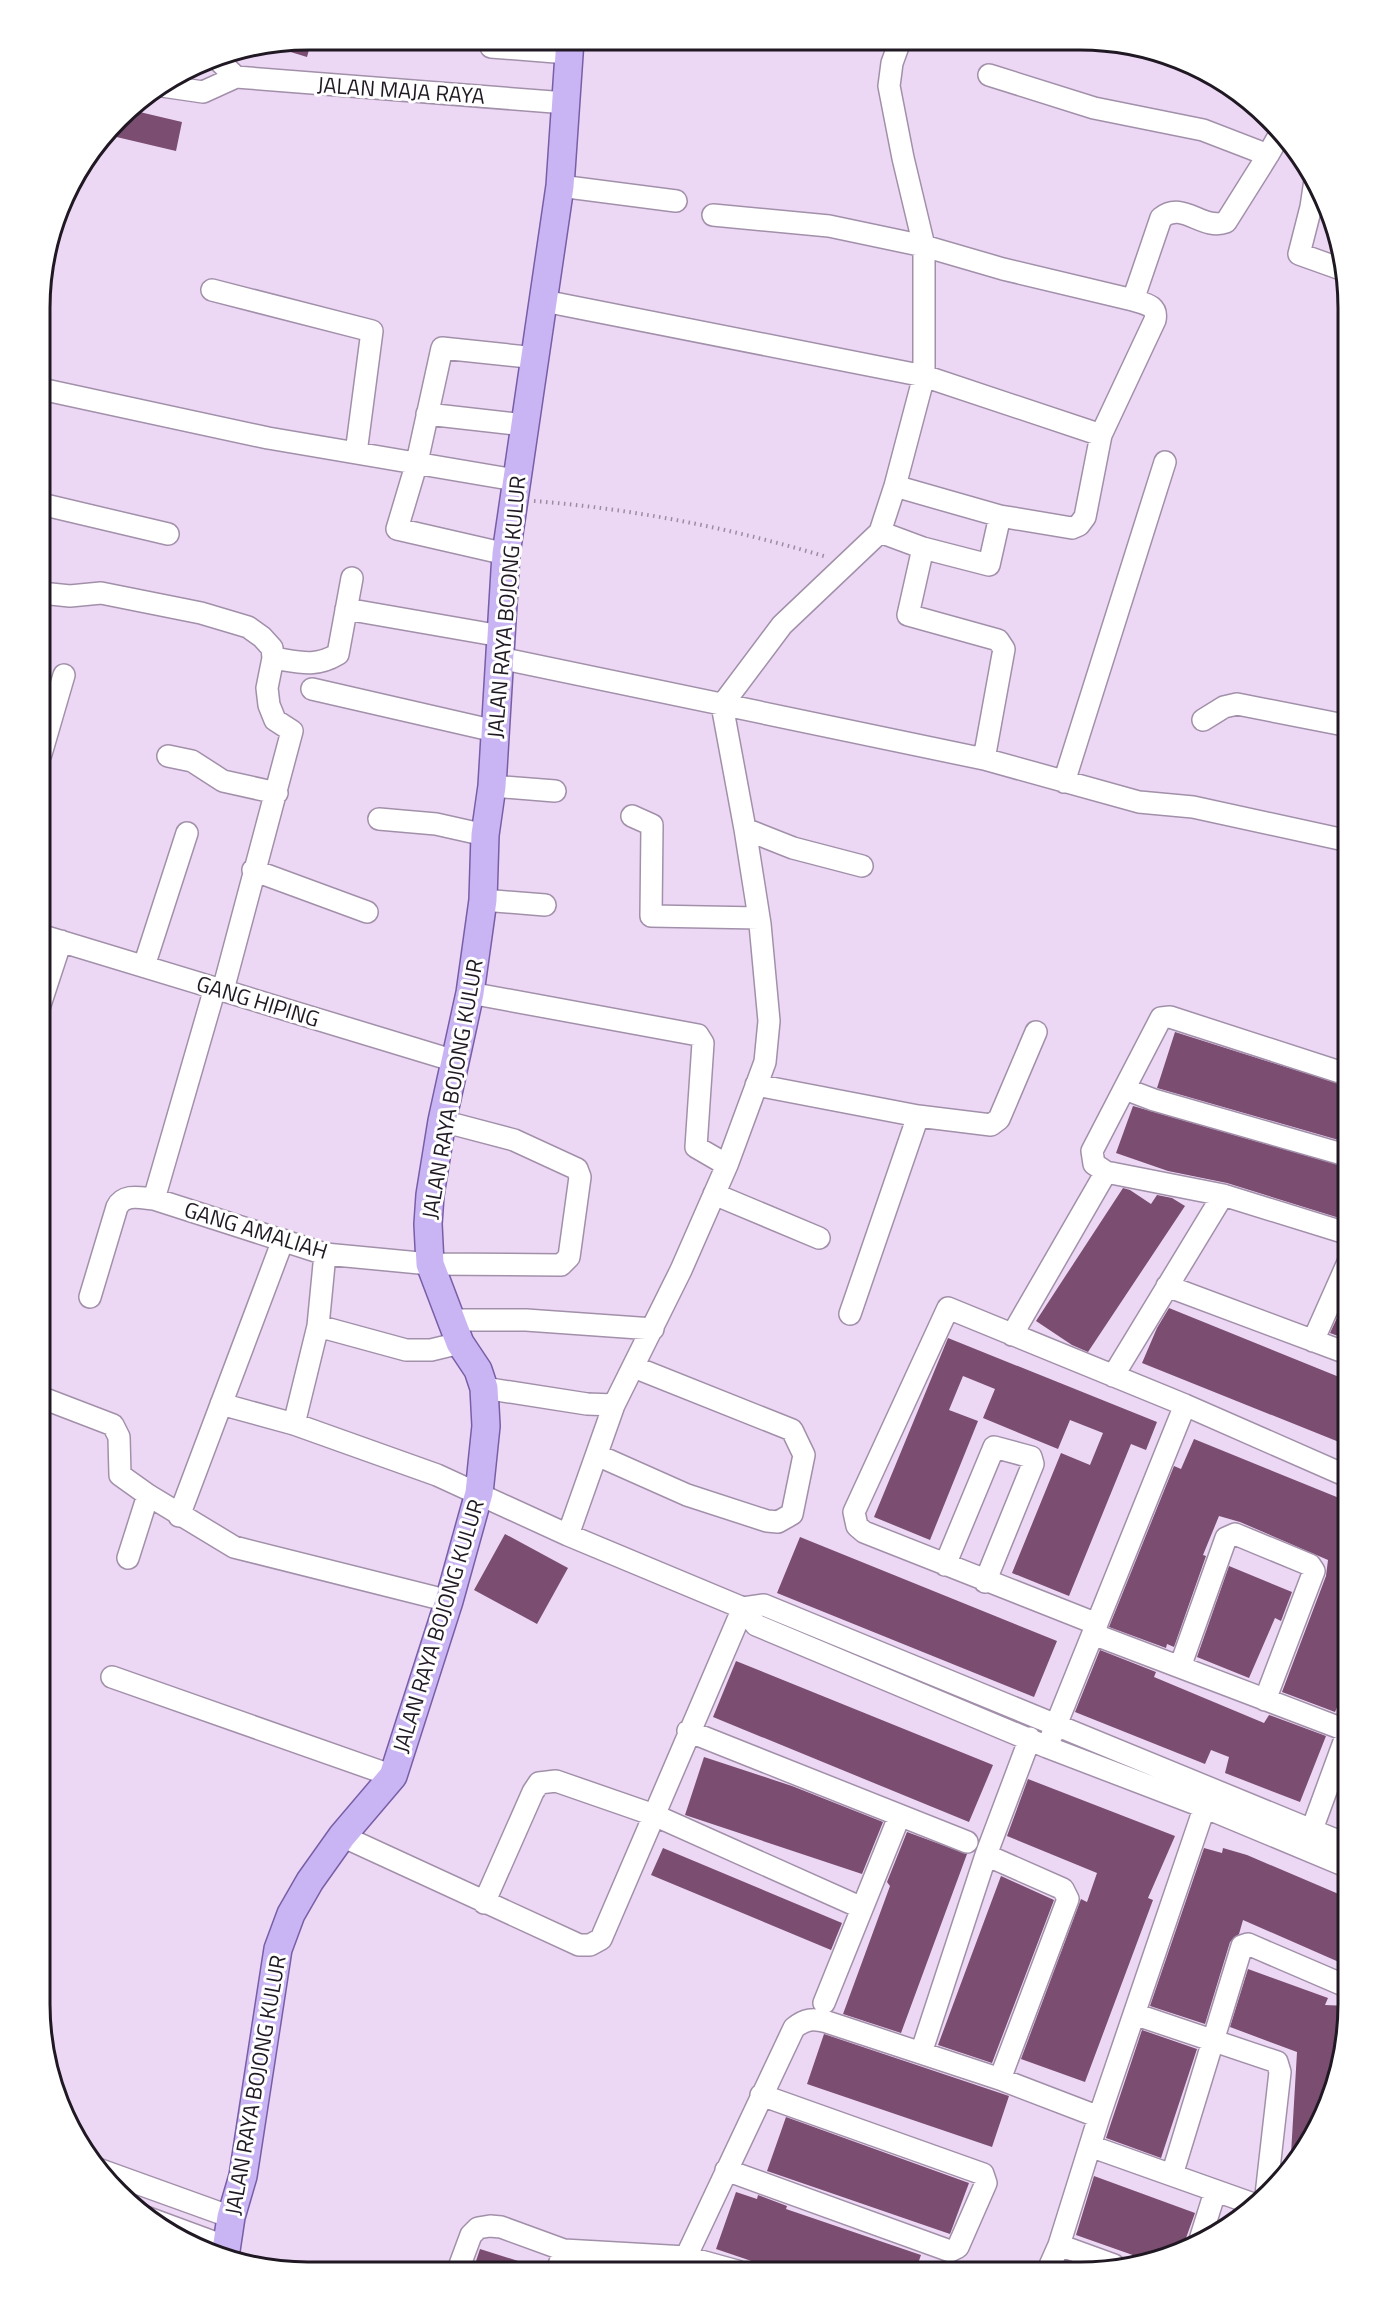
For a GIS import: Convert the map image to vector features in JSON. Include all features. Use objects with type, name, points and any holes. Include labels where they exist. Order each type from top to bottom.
[{"type":"main road","name":"JALAN RAYA BOJONG KULUR","points":[[226,2249],[231,2217],[243,2176],[278,1949],[291,1914],[310,1881],[342,1836],[393,1776],[449,1601],[479,1493],[486,1426],[484,1388],[478,1370],[456,1332],[430,1264],[430,1195],[442,1121],[470,993],[483,900],[485,835],[492,786],[506,554],[514,490],[537,358],[560,186],[569,50]]},
{"type":"street","points":[[568,1535],[614,1405],[653,1329],[727,1165],[765,1062],[769,1021],[759,918],[746,829],[722,705],[783,625],[850,564],[880,532],[895,486],[924,376],[924,246],[903,158],[890,86],[892,63],[897,50]]},
{"type":"street","points":[[172,88],[203,92],[236,77],[222,64]]},
{"type":"street","points":[[989,75],[1094,108],[1203,130],[1268,155]]},
{"type":"street","name":"JALAN MAJA RAYA","points":[[236,77],[566,103]]},
{"type":"street","points":[[1133,300],[1161,218],[1169,212],[1178,210],[1211,224],[1226,222],[1277,139]]},
{"type":"street","points":[[560,186],[676,201]]},
{"type":"street","points":[[1312,194],[1299,254],[1335,267]]},
{"type":"street","points":[[713,215],[829,226],[924,246],[1151,306],[1155,321],[1101,435],[1085,517],[1078,525],[1072,528],[1000,516],[895,486]]},
{"type":"street","points":[[212,290],[372,331],[356,453]]},
{"type":"street","points":[[544,301],[924,376],[1101,435]]},
{"type":"street","points":[[506,554],[397,529],[417,462],[442,348],[537,358]]},
{"type":"street","points":[[50,391],[268,438],[417,462],[514,490]]},
{"type":"street","points":[[427,414],[525,425]]},
{"type":"street","points":[[1064,782],[1165,462]]},
{"type":"street","points":[[50,506],[168,534]]},
{"type":"street","points":[[880,532],[923,548],[989,565],[1000,516]]},
{"type":"street","points":[[923,548],[908,615],[998,640],[1004,649],[984,759]]},
{"type":"street","points":[[273,658],[324,663],[338,654],[352,578]]},
{"type":"street","points":[[50,593],[70,596],[100,593],[201,613],[248,627],[272,648],[273,658],[267,688],[269,705],[275,720],[292,731],[277,792],[219,989],[154,1199]]},
{"type":"street","points":[[346,609],[722,705],[984,759],[1139,802],[1193,807],[1338,839]]},
{"type":"street","points":[[50,706],[64,675]]},
{"type":"street","points":[[312,690],[495,731]]},
{"type":"street","points":[[1203,720],[1224,707],[1237,704],[1338,724]]},
{"type":"street","points":[[168,756],[192,761],[223,781],[277,792]]},
{"type":"street","points":[[492,786],[555,791]]},
{"type":"street","points":[[632,816],[652,825],[651,916],[759,918]]},
{"type":"street","points":[[379,819],[436,824],[485,835]]},
{"type":"street","points":[[746,829],[793,848],[862,866]]},
{"type":"street","points":[[144,966],[187,833]]},
{"type":"street","points":[[253,870],[367,912]]},
{"type":"street","points":[[483,900],[545,905]]},
{"type":"street","name":"GANG HIPING","points":[[50,938],[455,1061]]},
{"type":"street","points":[[50,975],[61,941]]},
{"type":"street","points":[[470,993],[698,1035],[703,1043],[696,1147],[727,1165]]},
{"type":"street","points":[[1338,1072],[1165,1017],[1157,1022],[1125,1089],[1092,1150],[1094,1164],[1106,1172],[1223,1195],[1338,1231]]},
{"type":"street","points":[[756,1085],[918,1116],[991,1125],[999,1119],[1036,1032]]},
{"type":"street","points":[[1125,1089],[1154,1100],[1338,1153]]},
{"type":"street","points":[[850,1314],[918,1116]]},
{"type":"street","name":"GANG AMALIAH","points":[[90,1297],[119,1203],[131,1197],[154,1199],[325,1254],[430,1264],[563,1264],[569,1257],[580,1177],[577,1169],[514,1140],[442,1121]]},
{"type":"street","points":[[1012,1335],[1106,1172]]},
{"type":"street","points":[[714,1194],[819,1238]]},
{"type":"street","points":[[1113,1376],[1223,1195]]},
{"type":"street","points":[[179,1516],[284,1240]]},
{"type":"street","points":[[294,1424],[318,1326],[325,1254]]},
{"type":"street","points":[[1313,1341],[1338,1285]]},
{"type":"street","points":[[1167,1286],[1338,1350]]},
{"type":"street","points":[[1338,1472],[1185,1405],[951,1308],[946,1310],[854,1512],[854,1520],[864,1532],[986,1582],[1180,1667],[1338,1727]]},
{"type":"street","points":[[318,1326],[406,1350],[431,1350],[456,1332],[526,1320],[653,1329]]},
{"type":"street","points":[[597,1455],[687,1495],[767,1521],[778,1522],[792,1514],[804,1455],[792,1430],[634,1367]]},
{"type":"street","points":[[484,1388],[587,1404],[614,1405]]},
{"type":"street","points":[[50,1401],[113,1425],[119,1437],[120,1475],[179,1516],[234,1546],[449,1601]]},
{"type":"street","points":[[221,1404],[294,1424],[412,1466],[742,1608],[756,1625],[1038,1742],[1208,1797]]},
{"type":"street","points":[[921,2053],[986,1855],[1038,1742],[1057,1724],[1185,1405]]},
{"type":"street","points":[[945,1565],[994,1447],[1030,1457],[1033,1464],[986,1582]]},
{"type":"street","points":[[128,1558],[148,1495]]},
{"type":"street","points":[[1180,1667],[1226,1538],[1235,1534],[1310,1565],[1314,1571],[1265,1700]]},
{"type":"street","points":[[742,1608],[764,1605],[1057,1724],[1208,1797],[1309,1840],[1338,1860]]},
{"type":"street","points":[[342,1836],[579,1946],[596,1942],[601,1939],[742,1608]]},
{"type":"street","points":[[112,1677],[393,1776]]},
{"type":"street","points":[[688,1731],[899,1817],[967,1842]]},
{"type":"street","points":[[1309,1840],[1338,1759]]},
{"type":"street","points":[[484,1903],[539,1783],[556,1781],[654,1815],[862,1908]]},
{"type":"street","points":[[1051,2262],[1208,1797]]},
{"type":"street","points":[[824,2003],[899,1817]]},
{"type":"street","points":[[1309,1840],[1338,1844]]},
{"type":"street","points":[[986,1855],[1063,1888],[1068,1899],[1000,2079]]},
{"type":"street","points":[[1172,2175],[1244,1944],[1338,1983]]},
{"type":"street","points":[[1134,2014],[1270,2058],[1279,2067],[1267,2182]]},
{"type":"street","points":[[686,2257],[794,2028],[810,2019],[1000,2079],[1099,2117]]},
{"type":"street","points":[[726,2170],[950,2251],[958,2247],[986,2183],[983,2174],[761,2095]]},
{"type":"street","points":[[1090,2146],[1246,2202]]},
{"type":"street","points":[[114,2175],[231,2217]]},
{"type":"street","points":[[1203,2231],[1215,2192]]},
{"type":"street","points":[[461,2262],[471,2235],[478,2228],[490,2226],[501,2227],[564,2250],[642,2262]]},
{"type":"street","points":[[1059,2245],[1102,2261]]},
{"type":"street","points":[[560,2262],[564,2250]]},
{"type":"street","points":[[654,2262],[686,2257],[704,2262]]},
{"type":"path","points":[[514,490],[746,533],[850,564]]},
{"type":"building","points":[[309,50],[307,57],[286,51]]},
{"type":"building","points":[[139,112],[182,122],[176,151],[114,136]]},
{"type":"building","points":[[1175,1032],[1338,1084],[1338,1140],[1157,1088]]},
{"type":"building","points":[[1133,1106],[1338,1165],[1338,1218],[1227,1183],[1168,1171],[1116,1153]]},
{"type":"building","points":[[1123,1188],[1151,1204],[1157,1195],[1172,1198],[1185,1206],[1088,1352],[1072,1345],[1036,1321]]},
{"type":"building","points":[[1169,1308],[1338,1377],[1338,1442],[1142,1363],[1157,1328]]},
{"type":"building","points":[[1338,1316],[1338,1336],[1330,1333]]},
{"type":"building","points":[[948,1338],[1157,1422],[1146,1450],[1131,1444],[1069,1596],[1012,1573],[1061,1453],[1090,1465],[1103,1433],[1070,1420],[1058,1449],[983,1418],[995,1389],[963,1376],[949,1410],[978,1421],[930,1540],[874,1517]]},
{"type":"building","points":[[1194,1439],[1338,1498],[1338,1705],[1335,1712],[1282,1692],[1326,1576],[1328,1560],[1240,1522],[1219,1516],[1203,1555],[1206,1556],[1174,1647],[1167,1644],[1166,1648],[1109,1627],[1174,1466],[1181,1469]]},
{"type":"building","points":[[505,1534],[568,1568],[537,1624],[474,1590]]},
{"type":"building","points":[[800,1537],[1057,1641],[1034,1697],[777,1593]]},
{"type":"building","points":[[1229,1566],[1292,1592],[1281,1621],[1275,1618],[1249,1678],[1197,1657]]},
{"type":"building","points":[[1100,1650],[1156,1672],[1154,1677],[1264,1723],[1269,1715],[1326,1736],[1300,1802],[1225,1773],[1229,1757],[1211,1750],[1205,1764],[1075,1712]]},
{"type":"building","points":[[736,1661],[993,1765],[969,1822],[713,1717]]},
{"type":"building","points":[[704,1757],[792,1786],[883,1822],[862,1874],[685,1815]]},
{"type":"building","points":[[1028,1779],[1175,1836],[1148,1898],[1153,1900],[1085,2082],[1021,2059],[1081,1899],[1087,1902],[1097,1873],[1007,1836]]},
{"type":"building","points":[[907,1832],[967,1854],[901,2033],[843,2014],[890,1886],[887,1882]]},
{"type":"building","points":[[663,1848],[842,1923],[831,1950],[651,1875]]},
{"type":"building","points":[[1204,1848],[1222,1853],[1223,1848],[1247,1855],[1338,1894],[1338,1962],[1243,1920],[1239,1934],[1230,1942],[1205,2024],[1150,2006]]},
{"type":"building","points":[[1001,1876],[1054,1900],[992,2063],[938,2045]]},
{"type":"building","points":[[1248,1969],[1328,1998],[1325,2005],[1338,2006],[1334,2054],[1325,2087],[1312,2118],[1291,2152],[1297,2052],[1230,2027]]},
{"type":"building","points":[[1142,2030],[1197,2049],[1161,2158],[1106,2138]]},
{"type":"building","points":[[824,2034],[1009,2096],[992,2147],[807,2084]]},
{"type":"building","points":[[786,2117],[969,2183],[950,2234],[767,2171]]},
{"type":"building","points":[[1094,2176],[1195,2213],[1186,2239],[1135,2256],[1076,2235]]},
{"type":"building","points":[[736,2192],[757,2199],[758,2195],[787,2206],[786,2209],[921,2255],[919,2262],[754,2262],[716,2249]]},
{"type":"building","points":[[480,2249],[521,2262],[476,2262]]}]
